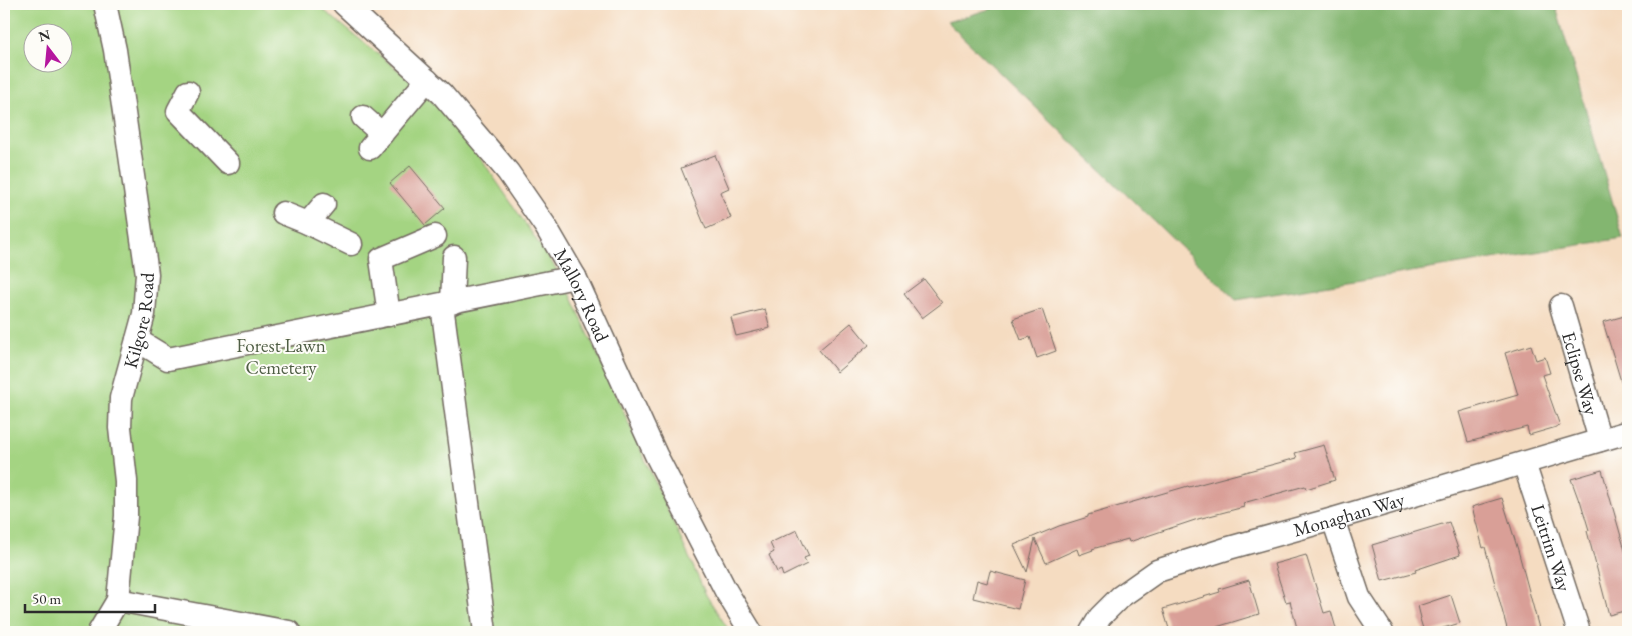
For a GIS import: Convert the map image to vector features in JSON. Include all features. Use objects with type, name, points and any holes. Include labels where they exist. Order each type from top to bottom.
[{"type":"street","name":"Kilgore Road","points":[[99,632],[118,600],[126,516],[126,481],[120,428],[121,398],[144,314],[147,274],[115,50],[104,4]]},
{"type":"street","name":"Mallory Road","points":[[344,4],[442,94],[508,172],[546,227],[575,277],[656,455],[726,591],[751,632]]},
{"type":"street","points":[[363,118],[376,141],[427,80]]},
{"type":"street","points":[[188,92],[178,112],[228,163]]},
{"type":"street","points":[[308,222],[324,204]]},
{"type":"street","points":[[283,213],[308,222],[351,244]]},
{"type":"street","points":[[389,315],[381,259],[435,236]]},
{"type":"street","points":[[454,257],[447,304],[485,632]]},
{"type":"street","points":[[137,340],[168,359],[575,277]]},
{"type":"street","name":"Eclipse Way","points":[[1560,306],[1600,440]]},
{"type":"street","name":"Monaghan Way","points":[[1091,632],[1100,617],[1120,597],[1157,571],[1229,548],[1628,432]]},
{"type":"street","name":"Leitrim Way","points":[[1524,463],[1579,632]]},
{"type":"street","points":[[1333,519],[1360,597],[1382,632]]},
{"type":"street","points":[[118,600],[289,632]]},
{"type":"green space","name":"Forest Lawn Cemetery","points":[[4,4],[316,4],[409,79],[444,113],[486,166],[565,282],[706,595],[730,632],[4,632]]},
{"type":"green space","points":[[1007,4],[1555,4],[1623,238],[1236,300],[947,22]]},
{"type":"building","points":[[715,155],[729,188],[720,192],[731,218],[706,229],[681,168]]},
{"type":"building","points":[[410,166],[445,208],[425,225],[390,183]]},
{"type":"building","points":[[924,279],[942,303],[922,318],[904,294]]},
{"type":"building","points":[[765,309],[770,328],[736,336],[731,318]]},
{"type":"building","points":[[1042,309],[1056,351],[1037,358],[1030,337],[1021,340],[1013,319]]},
{"type":"building","points":[[1628,315],[1628,390],[1624,391],[1603,322]]},
{"type":"building","points":[[851,323],[869,345],[837,372],[819,350]]},
{"type":"building","points":[[1531,345],[1536,360],[1545,357],[1550,373],[1542,375],[1560,426],[1529,435],[1527,427],[1468,442],[1459,412],[1518,395],[1505,353]]},
{"type":"building","points":[[1324,445],[1335,480],[1306,489],[1305,486],[1243,503],[1244,507],[1198,519],[1129,542],[1128,539],[1092,549],[1079,555],[1077,549],[1046,563],[1035,539],[1027,572],[1014,545],[1059,526],[1088,517],[1088,515],[1188,486],[1297,458],[1295,453]]},
{"type":"building","points":[[1602,470],[1628,561],[1628,610],[1609,615],[1587,531],[1589,530],[1571,479]]},
{"type":"building","points":[[1502,498],[1540,632],[1508,632],[1485,547],[1483,548],[1472,507]]},
{"type":"building","points":[[1449,522],[1460,555],[1415,570],[1416,572],[1382,581],[1372,545]]},
{"type":"building","points":[[797,530],[809,556],[804,558],[807,564],[783,576],[781,570],[777,572],[769,555],[774,552],[770,543]]},
{"type":"building","points":[[1306,555],[1324,613],[1331,611],[1337,632],[1298,632],[1290,601],[1286,602],[1274,564]]},
{"type":"building","points":[[990,571],[1025,580],[1018,609],[973,598],[977,580],[987,583]]},
{"type":"building","points":[[1249,580],[1259,614],[1200,632],[1170,632],[1163,609],[1220,592],[1219,589]]},
{"type":"building","points":[[1451,595],[1460,623],[1424,632],[1418,606]]}]
